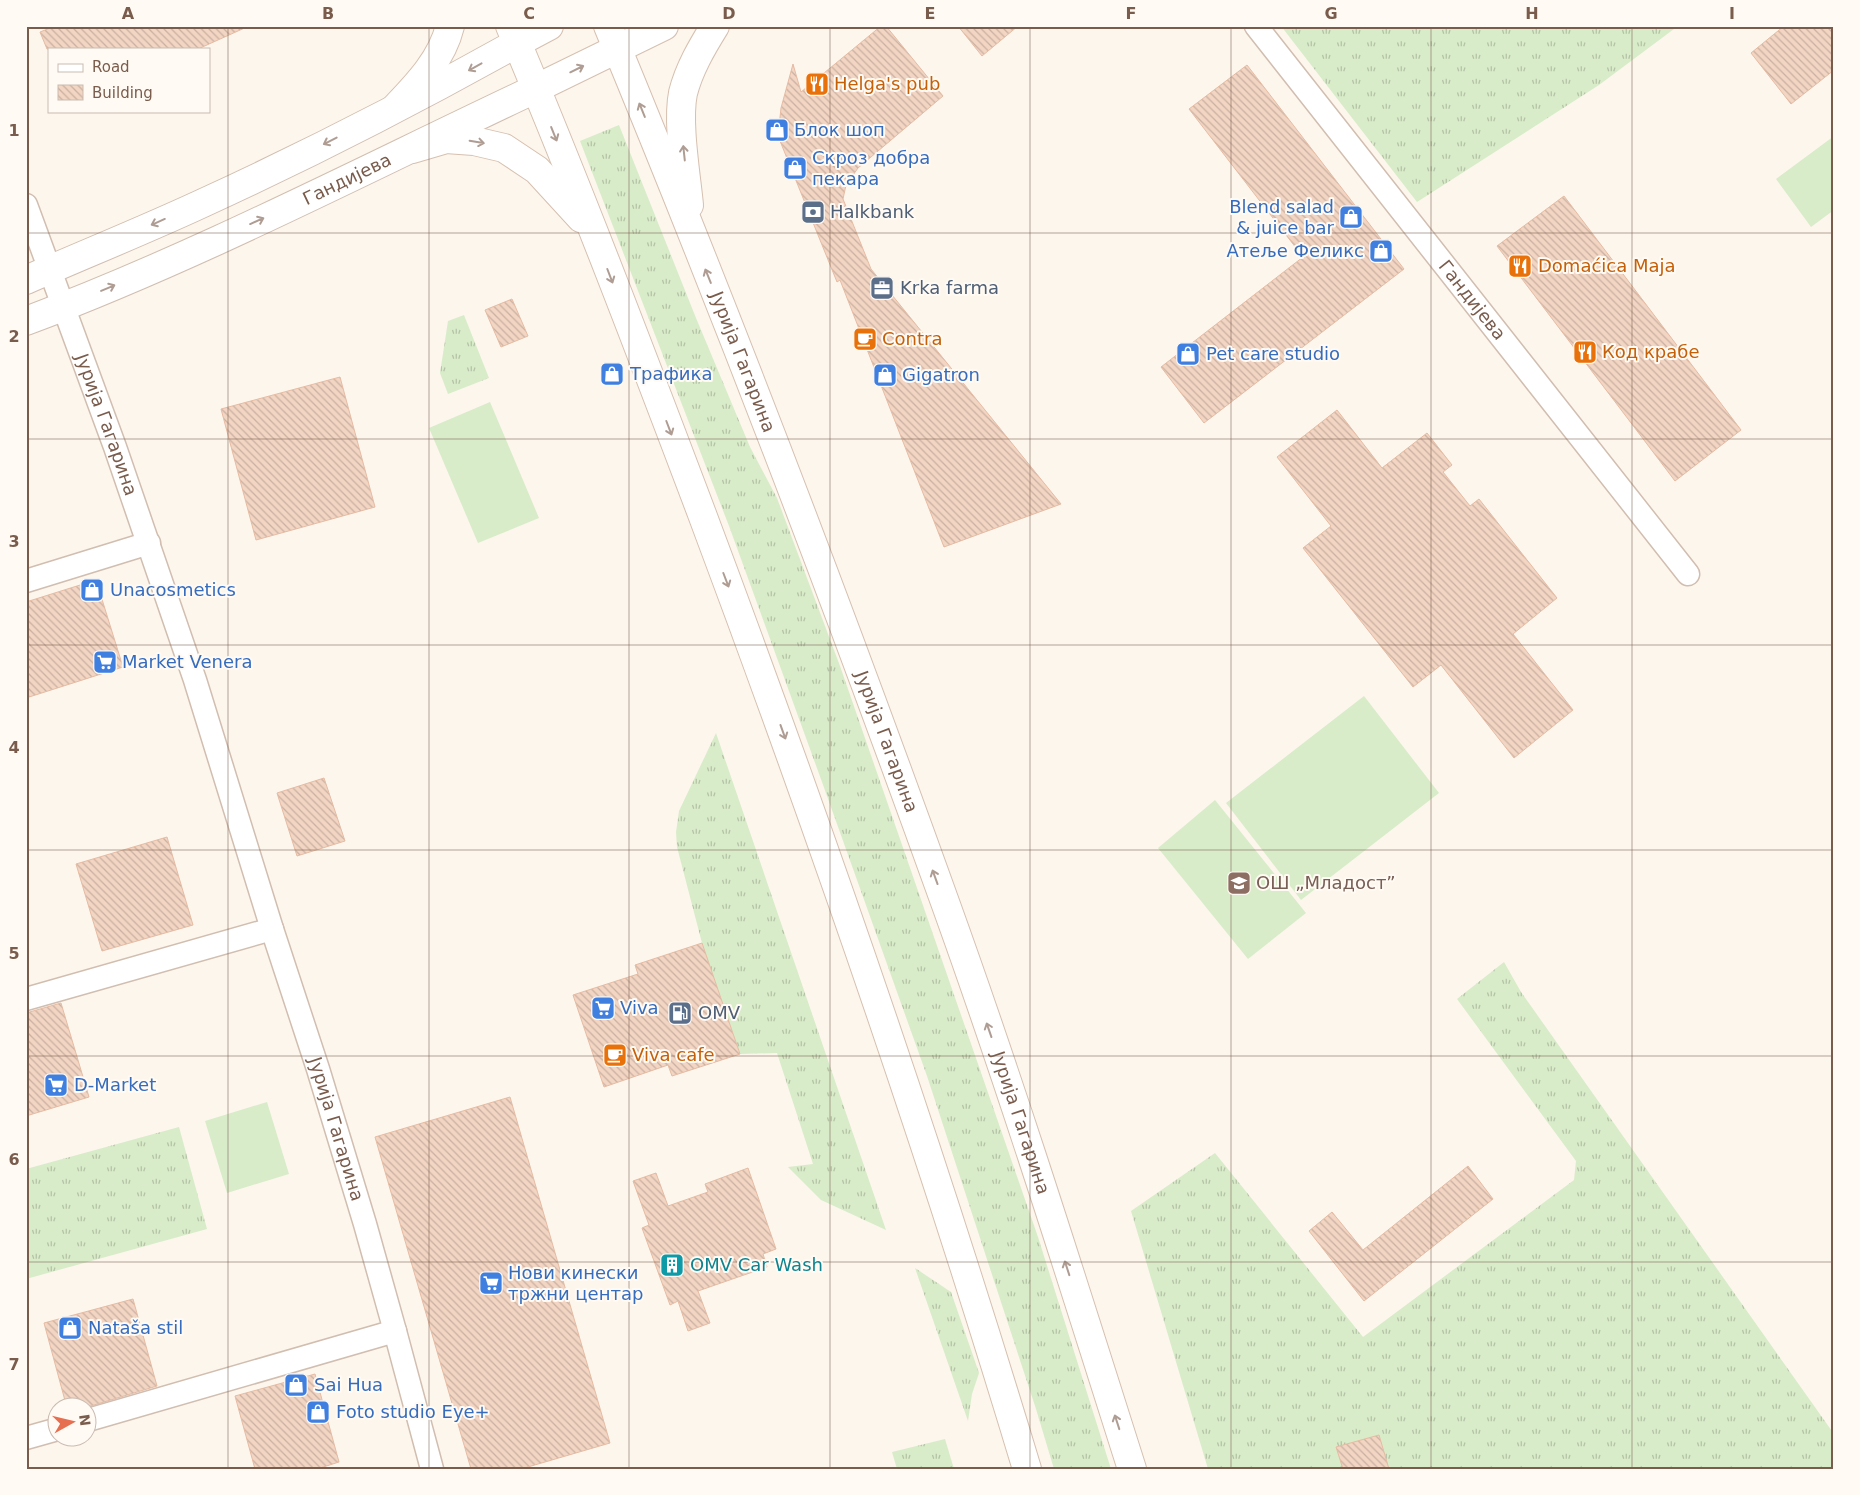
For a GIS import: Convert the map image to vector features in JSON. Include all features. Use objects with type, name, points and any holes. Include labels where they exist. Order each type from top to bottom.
[{"type":"main road","points":[[396,107],[422,80],[433,64],[450,26]]},
{"type":"main road","points":[[38,275],[203,203],[302,156],[396,107],[514,35],[549,26]]},
{"type":"main road","name":"Гандијева","points":[[26,320],[125,281],[412,149],[536,89],[613,38],[664,26]]},
{"type":"main road","points":[[692,236],[683,142],[683,93],[692,67],[715,26]]},
{"type":"main road","points":[[514,35],[664,414],[800,778],[882,1016],[974,1298],[1027,1469]]},
{"type":"main road","name":"Јурија Гагарина","points":[[613,38],[790,484],[946,906],[1023,1130],[1132,1469]]},
{"type":"main road","points":[[412,149],[446,139],[504,148],[536,170],[592,231]]},
{"type":"street","name":"Гандијева","points":[[1256,26],[1688,574]]},
{"type":"street","name":"Јурија Гагарина","points":[[26,205],[38,275],[63,306],[149,543],[198,689],[318,1069],[395,1331],[432,1469]]},
{"type":"street","points":[[26,581],[149,543]]},
{"type":"street","points":[[26,999],[272,928]]},
{"type":"street","points":[[98,1417],[395,1331]]},
{"type":"street","points":[[26,1438],[48,1432]]},
{"type":"green space","points":[[1281,26],[1678,26],[1599,85],[1417,202]]},
{"type":"green space","points":[[619,125],[750,447],[777,498],[840,666],[1038,1237],[1111,1469],[1054,1469],[927,1076],[729,526],[580,141]]},
{"type":"green space","points":[[1834,136],[1834,210],[1811,227],[1776,179]]},
{"type":"green space","points":[[464,315],[489,378],[448,394],[440,373],[448,321]]},
{"type":"green space","points":[[490,402],[539,518],[478,543],[429,428]]},
{"type":"green space","points":[[1364,696],[1439,793],[1301,900],[1226,803]]},
{"type":"green space","points":[[716,733],[886,1230],[821,1200],[788,1167],[813,1164],[777,1053],[740,1054],[702,943],[677,847],[676,832],[679,811]]},
{"type":"green space","points":[[1215,800],[1306,913],[1248,959],[1158,848]]},
{"type":"green space","points":[[1504,962],[1521,992],[1834,1434],[1834,1469],[1208,1469],[1131,1211],[1215,1153],[1363,1337],[1574,1180],[1576,1161],[1457,999]]},
{"type":"green space","points":[[267,1102],[289,1174],[227,1193],[205,1121]]},
{"type":"green space","points":[[179,1127],[207,1229],[26,1279],[26,1169]]},
{"type":"green space","points":[[915,1268],[951,1292],[979,1373],[972,1394],[968,1421]]},
{"type":"green space","points":[[945,1439],[954,1469],[897,1469],[892,1452]]},
{"type":"building","points":[[55,26],[249,26],[200,48],[47,49],[40,32]]},
{"type":"building","points":[[881,26],[886,26],[943,96],[858,168],[846,185],[843,199],[871,269],[1061,504],[944,547],[840,280],[837,282],[778,136],[781,108],[793,64],[801,92]]},
{"type":"building","points":[[958,26],[1018,26],[982,56]]},
{"type":"building","points":[[1784,26],[1834,26],[1834,70],[1791,104],[1751,53]]},
{"type":"building","points":[[1247,65],[1404,269],[1204,423],[1161,367],[1303,257],[1189,109]]},
{"type":"building","points":[[1564,196],[1741,430],[1675,481],[1497,246]]},
{"type":"building","points":[[512,299],[528,336],[501,347],[485,310]]},
{"type":"building","points":[[340,377],[375,507],[256,540],[221,409]]},
{"type":"building","points":[[1337,410],[1382,468],[1427,433],[1452,465],[1443,472],[1470,506],[1479,499],[1557,598],[1513,634],[1573,710],[1514,758],[1441,665],[1413,687],[1303,548],[1331,526],[1277,457]]},
{"type":"building","points":[[96,580],[123,667],[26,698],[26,602]]},
{"type":"building","points":[[324,778],[345,841],[297,856],[277,793]]},
{"type":"building","points":[[167,837],[193,925],[102,951],[76,864]]},
{"type":"building","points":[[702,943],[740,1054],[672,1076],[668,1065],[604,1087],[573,995],[638,974],[635,965]]},
{"type":"building","points":[[61,1003],[89,1097],[26,1116],[26,1013]]},
{"type":"building","name":"Нови кинески тржни центар","points":[[510,1097],[610,1443],[521,1469],[471,1469],[375,1137]]},
{"type":"building","points":[[1468,1166],[1493,1199],[1364,1301],[1309,1231],[1332,1212],[1363,1250]]},
{"type":"building","points":[[748,1168],[776,1249],[763,1254],[767,1267],[698,1291],[710,1323],[688,1331],[678,1301],[670,1305],[642,1228],[649,1225],[633,1181],[656,1173],[668,1206],[708,1192],[705,1184]]},
{"type":"building","points":[[133,1299],[157,1386],[98,1404],[98,1398],[64,1398],[44,1323]]},
{"type":"building","points":[[315,1374],[339,1462],[317,1469],[255,1469],[235,1396]]},
{"type":"building","points":[[1379,1435],[1389,1469],[1343,1469],[1336,1447]]},
{"type":"place","name":"Helga's pub","points":[[817,84]]},
{"type":"place","name":"Блок шоп","points":[[777,130]]},
{"type":"place","name":"Скроз добра пекара","points":[[795,168]]},
{"type":"place","name":"Halkbank","points":[[813,212]]},
{"type":"place","name":"Blend salad & juice bar","points":[[1351,217]]},
{"type":"place","name":"Атеље Феликс","points":[[1381,251]]},
{"type":"place","name":"Domaćica Maja","points":[[1520,266]]},
{"type":"place","name":"Krka farma","points":[[882,288]]},
{"type":"place","name":"Contra","points":[[865,339]]},
{"type":"place","name":"Код крабе","points":[[1585,352]]},
{"type":"place","name":"Pet care studio","points":[[1188,354]]},
{"type":"place","name":"Трафика","points":[[612,374]]},
{"type":"place","name":"Gigatron","points":[[885,375]]},
{"type":"place","name":"Unacosmetics","points":[[92,590]]},
{"type":"place","name":"Market Venera","points":[[105,662]]},
{"type":"place","name":"ОШ „Младост”","points":[[1239,883]]},
{"type":"place","name":"Viva","points":[[603,1008]]},
{"type":"place","name":"OMV","points":[[680,1013]]},
{"type":"place","name":"Viva cafe","points":[[615,1055]]},
{"type":"place","name":"D-Market","points":[[56,1085]]},
{"type":"place","name":"OMV Car Wash","points":[[672,1265]]},
{"type":"place","name":"Нови кинески тржни центар","points":[[491,1283]]},
{"type":"place","name":"Nataša stil","points":[[70,1328]]},
{"type":"place","name":"Sai Hua","points":[[296,1385]]},
{"type":"place","name":"Foto studio Eye+","points":[[318,1412]]}]
